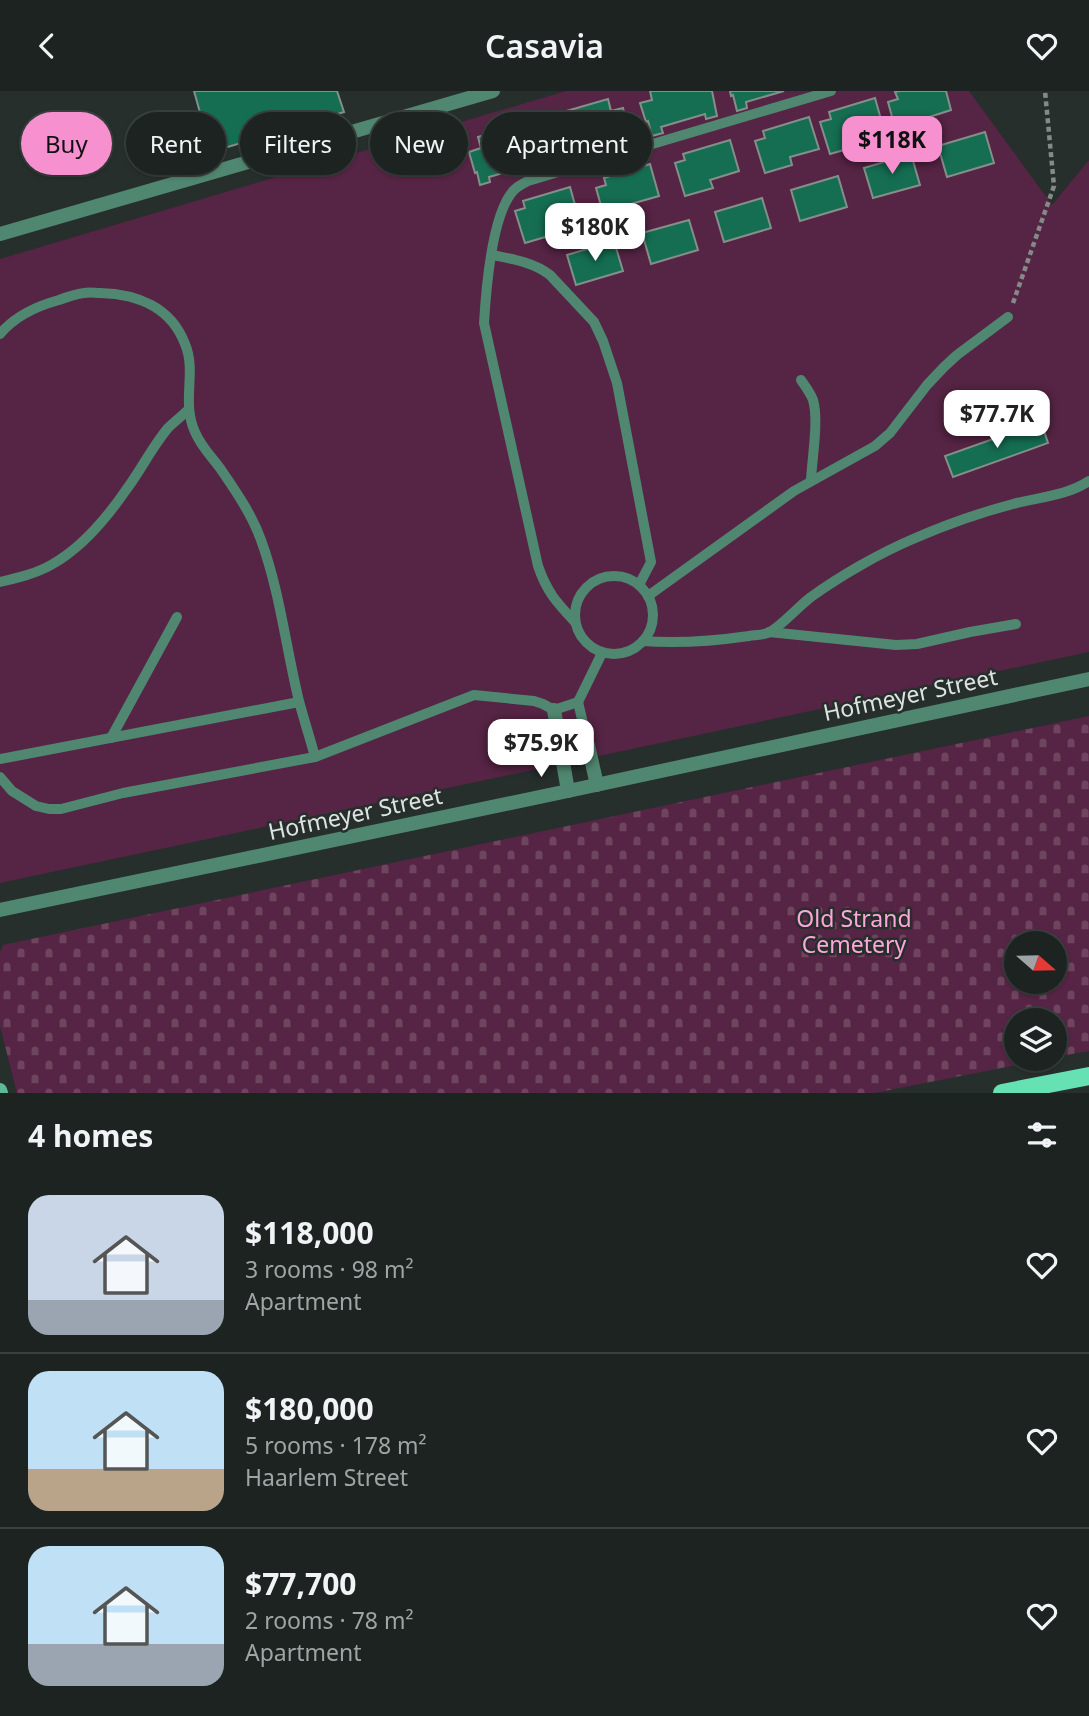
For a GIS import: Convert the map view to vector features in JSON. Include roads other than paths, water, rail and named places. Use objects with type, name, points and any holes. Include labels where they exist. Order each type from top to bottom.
[{"type":"main road","points":[[1002,1093],[1089,1076]]},
{"type":"street","points":[[0,234],[493,91]]},
{"type":"street","name":"Hofmeyer Street","points":[[0,911],[1089,678]]},
{"type":"street","points":[[554,710],[568,791]]},
{"type":"street","points":[[588,745],[597,785]]},
{"type":"lane","points":[[575,622],[553,599],[538,566],[484,323],[498,220],[505,202],[515,188],[528,181],[831,91]]},
{"type":"lane","points":[[492,255],[528,263],[550,275],[594,322],[603,341],[617,383],[651,562],[639,585]]},
{"type":"lane","points":[[0,334],[27,312],[47,303],[85,293],[117,293],[140,299],[159,308],[177,326],[190,361],[188,410],[192,426],[198,440],[250,513],[261,541],[279,605],[299,702],[315,757]]},
{"type":"lane","points":[[648,596],[811,480],[876,446],[890,433],[939,372],[1008,317]]},
{"type":"lane","points":[[801,380],[814,403],[811,480]]},
{"type":"lane","points":[[0,582],[32,574],[51,565],[96,529],[168,428],[188,410]]},
{"type":"lane","points":[[769,632],[811,597],[872,559],[911,539],[989,511],[1077,488],[1089,481]]},
{"type":"lane","points":[[614,575],[628,578],[639,585],[648,596],[653,611],[651,627],[643,641],[631,650],[617,654],[602,653],[589,646],[580,635],[575,622],[575,608],[580,595],[589,585],[614,575]]},
{"type":"lane","points":[[111,738],[177,617]]},
{"type":"lane","points":[[643,641],[695,642],[769,632],[896,645],[916,644],[1016,624]]},
{"type":"lane","points":[[588,745],[578,702],[602,653]]},
{"type":"lane","points":[[0,777],[12,791],[36,806],[61,809],[123,793],[315,757],[474,695],[534,701],[554,710],[578,702]]},
{"type":"lane","points":[[0,759],[299,702]]},
{"type":"park label","name":"Old Strand Cemetery","points":[[854,931]]}]
